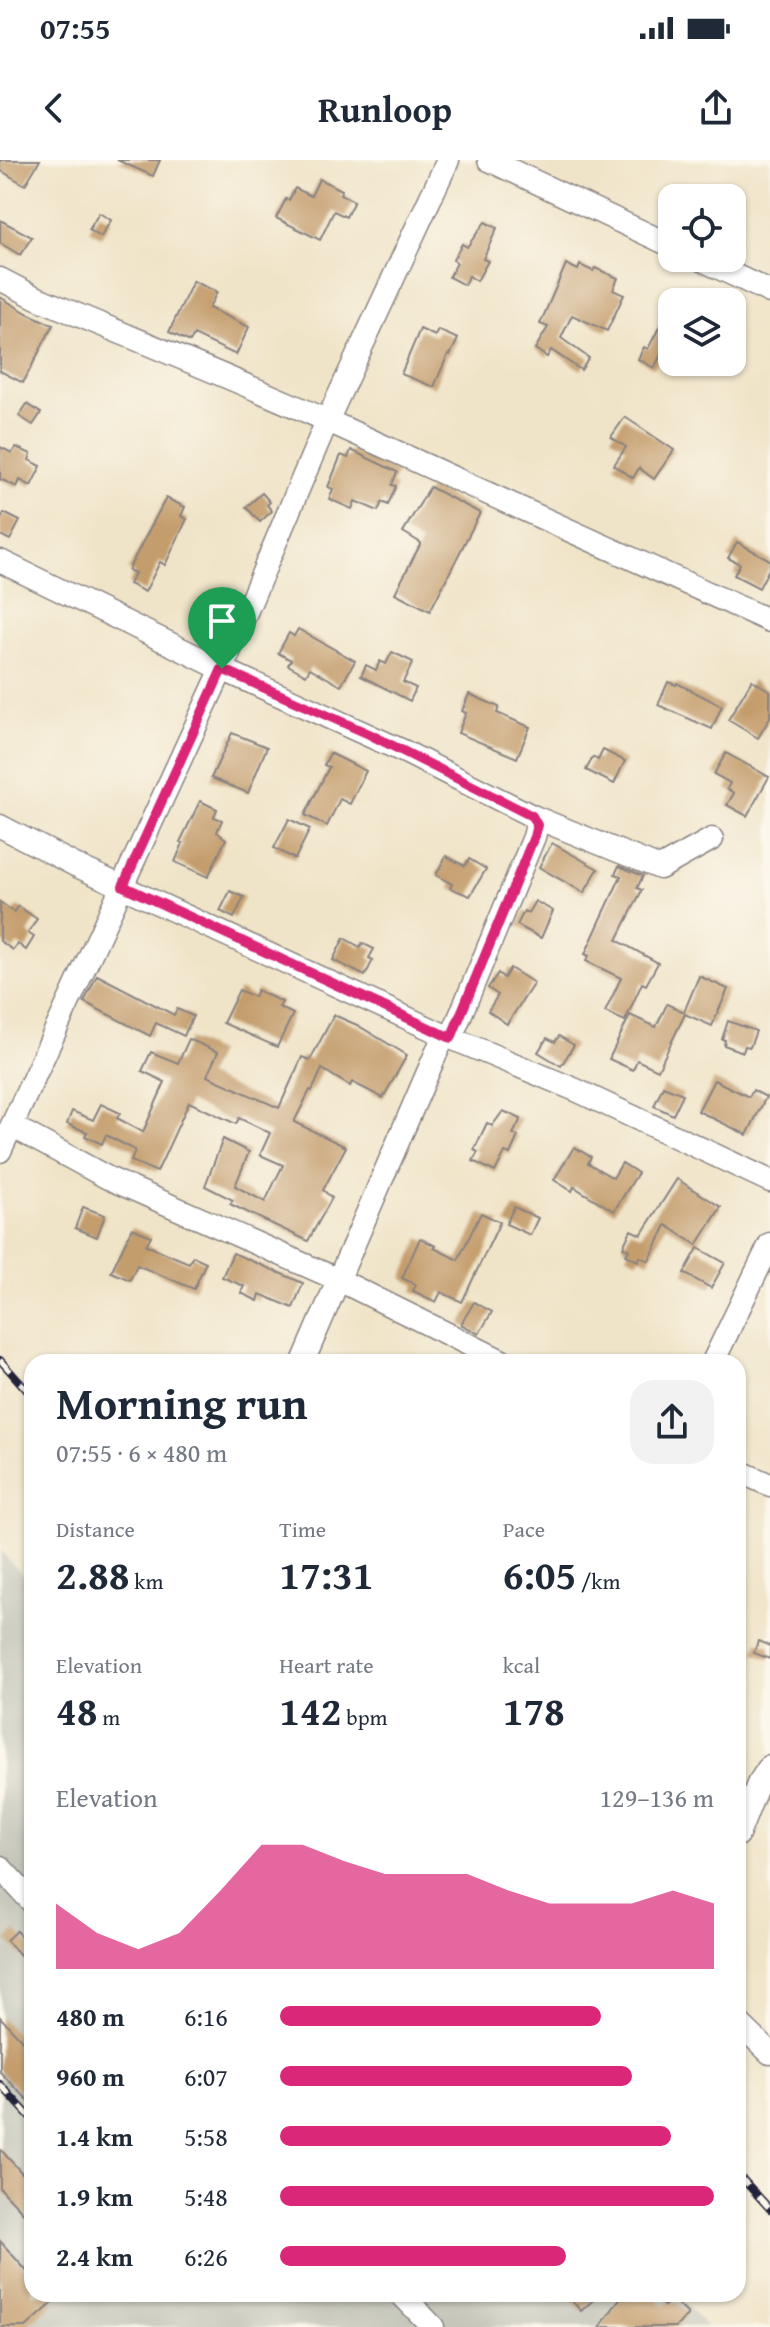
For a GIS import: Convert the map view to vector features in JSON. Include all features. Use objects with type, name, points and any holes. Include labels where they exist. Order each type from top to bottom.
[{"type":"street","points":[[0,1151],[222,669],[327,421],[448,160]]},
{"type":"street","points":[[489,160],[658,239]]},
{"type":"street","points":[[728,272],[770,292]]},
{"type":"street","points":[[0,279],[35,297],[327,421],[770,621]]},
{"type":"street","points":[[0,561],[222,669],[369,734],[532,816],[660,868],[712,839]]},
{"type":"street","points":[[307,1354],[534,837],[537,825],[532,816]]},
{"type":"street","points":[[0,826],[448,1036],[576,1090],[770,1181]]},
{"type":"street","points":[[12,1126],[108,1178],[339,1280],[488,1354]]},
{"type":"street","points":[[717,1354],[770,1244]]},
{"type":"street","points":[[746,1474],[770,1485]]},
{"type":"street","points":[[746,1815],[758,1784],[770,1766]]},
{"type":"street","points":[[0,1867],[24,1893]]},
{"type":"street","points":[[746,2030],[770,2053]]},
{"type":"street","points":[[409,2302],[433,2327]]},
{"type":"shaded area","points":[[0,1550],[24,1576],[24,2302],[684,2302],[707,2327],[0,2327]]},
{"type":"building","points":[[0,160],[40,160],[25,185],[0,170]]},
{"type":"building","points":[[117,160],[160,160],[153,176]]},
{"type":"building","points":[[319,179],[342,190],[340,194],[354,201],[346,217],[334,211],[320,240],[276,218],[295,188],[311,196]]},
{"type":"building","points":[[99,213],[111,220],[101,237],[89,230]]},
{"type":"building","points":[[0,220],[32,237],[20,255],[0,243]]},
{"type":"building","points":[[485,222],[497,228],[483,259],[488,261],[477,281],[469,276],[464,285],[449,277],[457,263],[453,260],[462,244],[467,247]]},
{"type":"building","points":[[566,264],[578,270],[580,265],[593,271],[595,268],[618,278],[613,290],[624,295],[607,331],[572,315],[561,338],[589,358],[581,370],[551,350],[547,357],[535,349],[548,327],[540,324]]},
{"type":"building","points":[[193,281],[217,292],[209,308],[249,327],[236,355],[194,335],[190,342],[169,332]]},
{"type":"building","points":[[0,297],[53,325],[23,383],[0,371]]},
{"type":"building","points":[[420,329],[435,336],[438,330],[458,339],[434,387],[401,374]]},
{"type":"building","points":[[658,329],[658,361],[654,368],[638,359],[644,347],[648,349]]},
{"type":"building","points":[[27,404],[41,413],[33,425],[19,416]]},
{"type":"building","points":[[625,417],[674,450],[654,479],[639,468],[633,478],[614,465],[626,447],[611,437]]},
{"type":"building","points":[[0,447],[12,453],[16,447],[31,454],[29,460],[41,466],[31,486],[20,480],[17,487],[0,479]]},
{"type":"building","points":[[351,450],[397,472],[392,485],[396,486],[388,505],[382,502],[378,511],[355,501],[352,509],[329,499],[333,489],[328,487],[341,455],[348,458]]},
{"type":"building","points":[[430,487],[480,513],[430,611],[395,593],[421,543],[403,532]]},
{"type":"building","points":[[262,493],[270,502],[267,505],[272,511],[260,522],[246,507]]},
{"type":"building","points":[[166,498],[185,507],[181,516],[187,519],[165,565],[160,562],[145,592],[129,584],[135,573],[128,570]]},
{"type":"building","points":[[4,513],[20,521],[10,540],[0,535],[0,521]]},
{"type":"building","points":[[737,542],[770,560],[770,567],[759,588],[734,575],[740,564],[728,558]]},
{"type":"building","points":[[298,629],[355,661],[341,686],[310,668],[306,675],[288,665],[291,660],[278,653],[289,633],[294,636]]},
{"type":"building","points":[[392,652],[413,662],[403,682],[416,688],[410,701],[361,676],[366,665],[376,670],[380,661],[386,664]]},
{"type":"building","points":[[752,680],[770,691],[770,718],[758,738],[728,720]]},
{"type":"building","points":[[668,682],[677,683],[722,706],[712,729],[658,705]]},
{"type":"building","points":[[469,694],[499,707],[497,713],[530,727],[517,758],[458,733]]},
{"type":"building","points":[[232,733],[267,747],[248,793],[211,778]]},
{"type":"building","points":[[603,750],[625,761],[614,784],[586,770],[593,757],[598,760]]},
{"type":"building","points":[[330,753],[366,771],[350,804],[340,799],[327,826],[305,815],[329,767],[324,765]]},
{"type":"building","points":[[726,753],[769,777],[747,816],[727,805],[734,793],[727,789],[730,783],[714,774]]},
{"type":"building","points":[[200,801],[217,809],[214,817],[222,820],[217,832],[226,839],[208,877],[175,862],[183,843],[180,842]]},
{"type":"building","points":[[289,819],[310,829],[295,859],[274,848]]},
{"type":"building","points":[[552,843],[598,869],[584,893],[539,867]]},
{"type":"building","points":[[446,856],[465,866],[469,859],[486,869],[470,896],[450,888],[452,884],[436,875]]},
{"type":"building","points":[[619,866],[643,876],[637,888],[642,890],[617,940],[658,963],[646,985],[642,983],[625,1021],[605,1012],[621,978],[586,961],[589,956],[585,954],[621,876],[615,874]]},
{"type":"building","points":[[230,891],[244,897],[234,918],[220,911]]},
{"type":"building","points":[[535,901],[553,911],[541,938],[517,925],[524,911],[528,913]]},
{"type":"building","points":[[0,902],[14,912],[18,906],[37,919],[28,933],[34,937],[26,950],[18,944],[13,950],[0,941]]},
{"type":"building","points":[[344,938],[360,947],[362,943],[374,949],[369,958],[373,960],[365,976],[333,960]]},
{"type":"building","points":[[510,968],[534,983],[507,1024],[488,1011],[498,995],[488,988],[498,973],[504,978]]},
{"type":"building","points":[[97,975],[174,1015],[177,1009],[193,1016],[184,1036],[156,1023],[150,1036],[84,1002]]},
{"type":"building","points":[[699,976],[728,989],[712,1026],[685,1014],[658,1070],[637,1060],[633,1070],[609,1059],[630,1015],[656,1027],[667,1004],[684,1012]]},
{"type":"building","points":[[239,990],[254,997],[257,990],[282,1002],[279,1007],[293,1014],[277,1047],[223,1023]]},
{"type":"building","points":[[334,1015],[407,1055],[383,1098],[352,1082],[350,1086],[322,1069],[310,1090],[294,1122],[346,1147],[323,1190],[332,1198],[308,1241],[230,1204],[233,1200],[205,1186],[223,1139],[249,1152],[235,1186],[265,1202],[283,1165],[260,1155],[270,1133],[239,1118],[236,1124],[189,1102],[157,1172],[131,1161],[135,1150],[106,1135],[102,1144],[85,1136],[87,1132],[67,1124],[72,1111],[93,1120],[101,1104],[120,1113],[117,1118],[143,1132],[165,1082],[142,1071],[151,1052],[178,1063],[189,1039],[218,1052],[207,1076],[279,1108],[302,1057],[310,1060]]},
{"type":"building","points":[[728,1021],[756,1031],[750,1047],[745,1046],[743,1052],[724,1045],[725,1040],[722,1039]]},
{"type":"building","points":[[559,1036],[574,1045],[561,1066],[538,1052],[547,1038],[555,1042]]},
{"type":"building","points":[[714,1080],[749,1097],[753,1090],[766,1097],[747,1135],[698,1111]]},
{"type":"building","points":[[663,1086],[683,1094],[673,1115],[654,1106]]},
{"type":"building","points":[[503,1111],[521,1119],[513,1134],[518,1136],[510,1154],[505,1152],[495,1172],[473,1161],[478,1152],[474,1150],[487,1123],[492,1126]]},
{"type":"building","points":[[574,1147],[591,1157],[588,1163],[613,1178],[622,1163],[638,1173],[614,1211],[574,1187],[572,1191],[554,1180]]},
{"type":"building","points":[[677,1179],[721,1207],[697,1245],[666,1225],[649,1261],[640,1257],[638,1261],[626,1255],[629,1250],[623,1247],[631,1230],[641,1235]]},
{"type":"building","points":[[83,1207],[105,1215],[97,1237],[75,1228]]},
{"type":"building","points":[[514,1207],[538,1218],[530,1235],[506,1224]]},
{"type":"building","points":[[481,1213],[500,1222],[462,1302],[441,1292],[436,1302],[413,1291],[416,1285],[402,1278],[420,1238],[458,1260]]},
{"type":"building","points":[[132,1228],[151,1236],[146,1245],[189,1263],[193,1256],[206,1262],[194,1289],[137,1265],[130,1280],[111,1272]]},
{"type":"building","points":[[698,1248],[725,1263],[711,1288],[684,1273]]},
{"type":"building","points":[[233,1253],[303,1283],[293,1308],[260,1294],[258,1301],[241,1293],[244,1286],[222,1277]]},
{"type":"building","points":[[474,1302],[492,1312],[479,1334],[461,1324]]},
{"type":"building","points":[[758,1641],[770,1646],[770,1659],[754,1653]]},
{"type":"building","points":[[16,1931],[24,1940],[24,1959],[6,1940]]},
{"type":"building","points":[[0,2017],[24,2042],[24,2096],[0,2072]]},
{"type":"building","points":[[0,2149],[24,2175],[24,2214],[0,2188]]},
{"type":"building","points":[[0,2241],[24,2268],[24,2302],[54,2302],[26,2327],[0,2327]]},
{"type":"building","points":[[573,2302],[591,2302],[581,2311]]},
{"type":"building","points":[[617,2302],[660,2302],[664,2306],[668,2302],[675,2302],[688,2314],[676,2327],[600,2327]]},
{"type":"railway","points":[[0,1360],[24,1387]]},
{"type":"railway","points":[[0,2084],[24,2110]]},
{"type":"railway","points":[[746,2183],[770,2209]]},
{"type":"route","points":[[222,669],[369,734],[532,816],[537,825],[534,837],[451,1038],[123,886],[222,669]]}]
